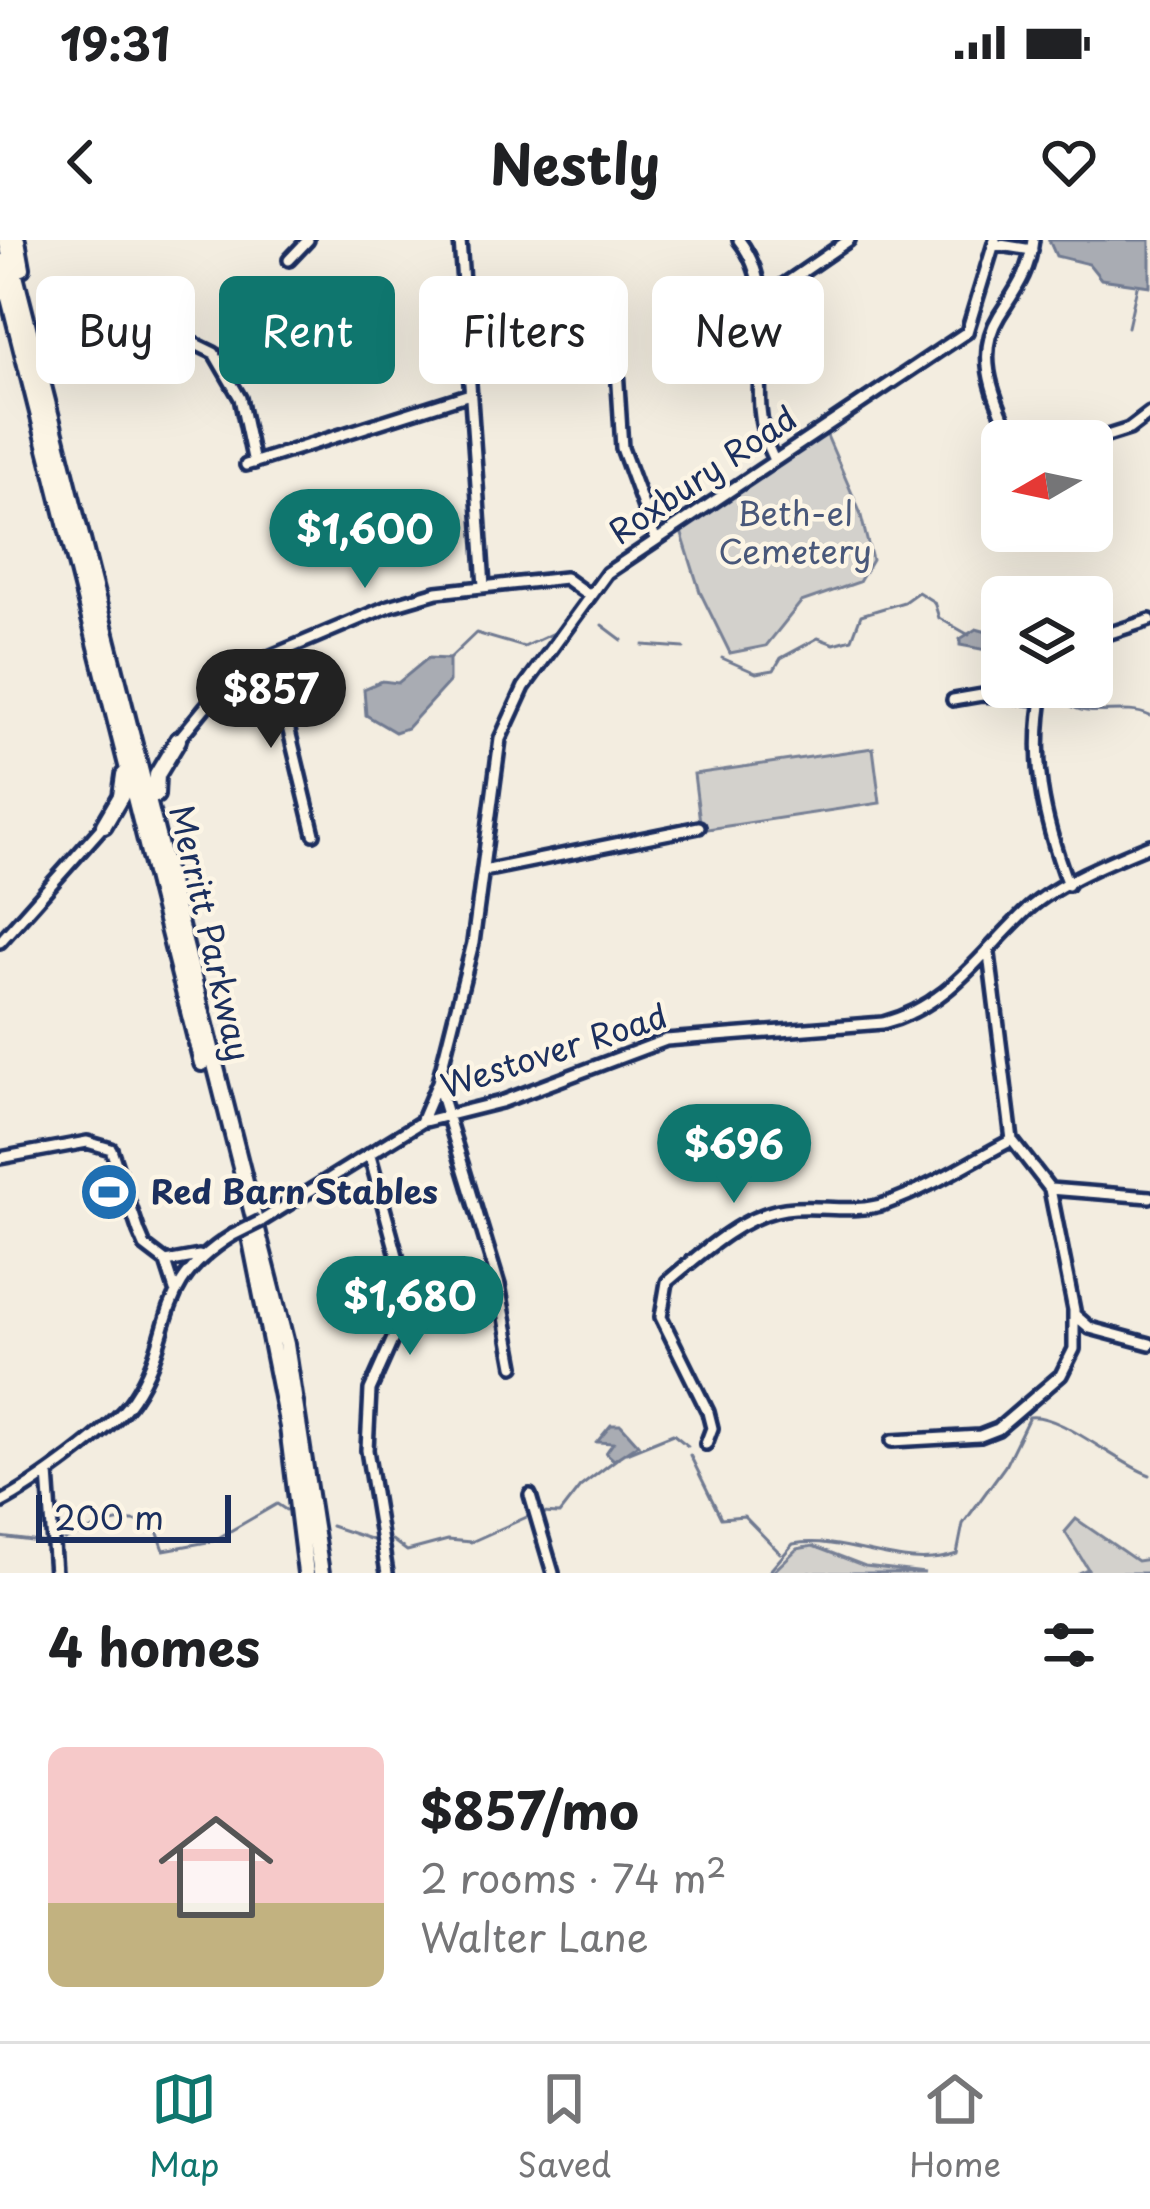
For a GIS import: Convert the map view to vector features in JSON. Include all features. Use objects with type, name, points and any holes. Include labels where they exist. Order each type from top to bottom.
[{"type":"highway","name":"Merritt Parkway","points":[[6,240],[135,736],[151,828],[251,1242],[288,1427],[306,1573]]},
{"type":"highway","points":[[17,240],[34,338]]},
{"type":"highway","name":"Merritt Parkway","points":[[0,262],[124,752],[151,828],[286,1345],[315,1506],[320,1573]]},
{"type":"highway","points":[[135,736],[152,749],[178,740]]},
{"type":"highway","points":[[104,825],[125,819],[151,828],[157,775],[178,740]]},
{"type":"highway","points":[[104,825],[122,796],[124,752]]},
{"type":"street","points":[[289,260],[308,240]]},
{"type":"street","points":[[460,240],[484,586]]},
{"type":"street","points":[[739,240],[755,276]]},
{"type":"street","points":[[796,276],[849,240]]},
{"type":"street","points":[[994,242],[1032,245],[1018,292],[997,318],[986,367],[1005,420]]},
{"type":"street","name":"Roxbury Road","points":[[421,1123],[438,1082],[473,944],[494,768],[506,722],[524,686],[607,574],[773,458],[967,332],[994,242]]},
{"type":"street","points":[[195,344],[214,353],[239,398],[250,464],[470,394]]},
{"type":"street","points":[[618,384],[622,448],[655,538]]},
{"type":"street","points":[[757,384],[757,400],[773,458]]},
{"type":"street","points":[[1113,433],[1150,413]]},
{"type":"street","points":[[178,740],[220,689],[271,656],[389,606],[484,586],[565,578],[590,596]]},
{"type":"street","points":[[1113,632],[1150,620]]},
{"type":"street","points":[[271,656],[314,834]]},
{"type":"street","points":[[953,700],[981,695]]},
{"type":"street","points":[[1043,708],[1040,805],[1067,885]]},
{"type":"street","points":[[0,941],[104,825]]},
{"type":"street","points":[[483,871],[699,827]]},
{"type":"street","name":"Westover Road","points":[[421,1123],[685,1035],[883,1023],[909,1016],[988,954],[1029,909],[1150,845]]},
{"type":"street","points":[[892,1441],[980,1436],[998,1429],[1061,1375],[1075,1340],[1075,1315],[1050,1189],[1012,1140],[988,954]]},
{"type":"street","points":[[438,1082],[499,1285],[514,1366]]},
{"type":"street","points":[[0,1503],[48,1473],[133,1400],[175,1290],[200,1256],[421,1123]]},
{"type":"street","points":[[706,1444],[712,1428],[708,1412],[661,1317],[667,1282],[702,1252],[764,1216],[785,1209],[841,1211],[885,1204],[1012,1140]]},
{"type":"street","points":[[0,1158],[87,1142],[112,1149],[145,1246],[166,1262],[175,1290]]},
{"type":"street","points":[[370,1156],[405,1286],[403,1316],[370,1390],[367,1450],[386,1573]]},
{"type":"street","points":[[1050,1189],[1150,1197]]},
{"type":"street","points":[[166,1262],[200,1256]]},
{"type":"street","points":[[1075,1315],[1092,1329],[1150,1344]]},
{"type":"street","points":[[1075,1340],[1092,1329]]},
{"type":"street","points":[[48,1473],[56,1573]]},
{"type":"street","points":[[530,1495],[553,1573]]},
{"type":"green space","name":"Beth-el Cemetery","points":[[825,431],[860,512],[872,560],[859,582],[801,602],[766,646],[730,653],[700,592],[680,528]]},
{"type":"green space","points":[[873,748],[880,803],[701,830],[694,774]]},
{"type":"green space","points":[[1076,1519],[1137,1561],[1150,1559],[1150,1573],[1078,1573],[1088,1569],[1065,1532]]},
{"type":"green space","points":[[813,1546],[865,1566],[925,1573],[772,1573],[797,1549]]},
{"type":"shaded area","points":[[1049,240],[1150,240],[1150,286],[1101,279],[1089,264],[1056,256]]},
{"type":"shaded area","points":[[981,630],[981,649],[960,645],[960,639]]},
{"type":"shaded area","points":[[428,658],[449,659],[449,682],[407,728],[395,732],[366,715],[364,689],[382,681],[398,683]]},
{"type":"shaded area","points":[[611,1425],[621,1425],[638,1444],[614,1460],[606,1453],[613,1443],[597,1442]]},
{"type":"waterway","points":[[1128,327],[1137,287]]},
{"type":"waterway","points":[[722,658],[756,673],[774,670],[781,658],[818,638],[834,644],[852,639],[861,615],[904,602],[918,592],[934,602],[939,618],[969,635]]},
{"type":"waterway","points":[[602,625],[622,640]]},
{"type":"waterway","points":[[449,659],[476,633],[524,647],[554,633]]},
{"type":"waterway","points":[[643,645],[684,648]]},
{"type":"waterway","points":[[1076,708],[1150,716]]},
{"type":"waterway","points":[[768,1573],[793,1544],[834,1544],[916,1559],[957,1554],[963,1524],[1005,1466],[1029,1417],[1056,1422],[1150,1475]]},
{"type":"waterway","points":[[626,1453],[673,1434],[688,1446]]},
{"type":"waterway","points":[[690,1455],[721,1518],[744,1516],[780,1553]]},
{"type":"waterway","points":[[542,1513],[559,1514],[580,1487],[618,1458]]},
{"type":"waterway","points":[[64,1540],[133,1521],[156,1528],[164,1550],[213,1541],[277,1504],[286,1510]]},
{"type":"waterway","points":[[392,1540],[407,1551],[448,1540],[471,1542],[529,1516]]},
{"type":"waterway","points":[[331,1526],[376,1541]]},
{"type":"waterway","points":[[0,1537],[48,1543]]},
{"type":"place","name":"Red Barn Stables","points":[[109,1192]]}]
